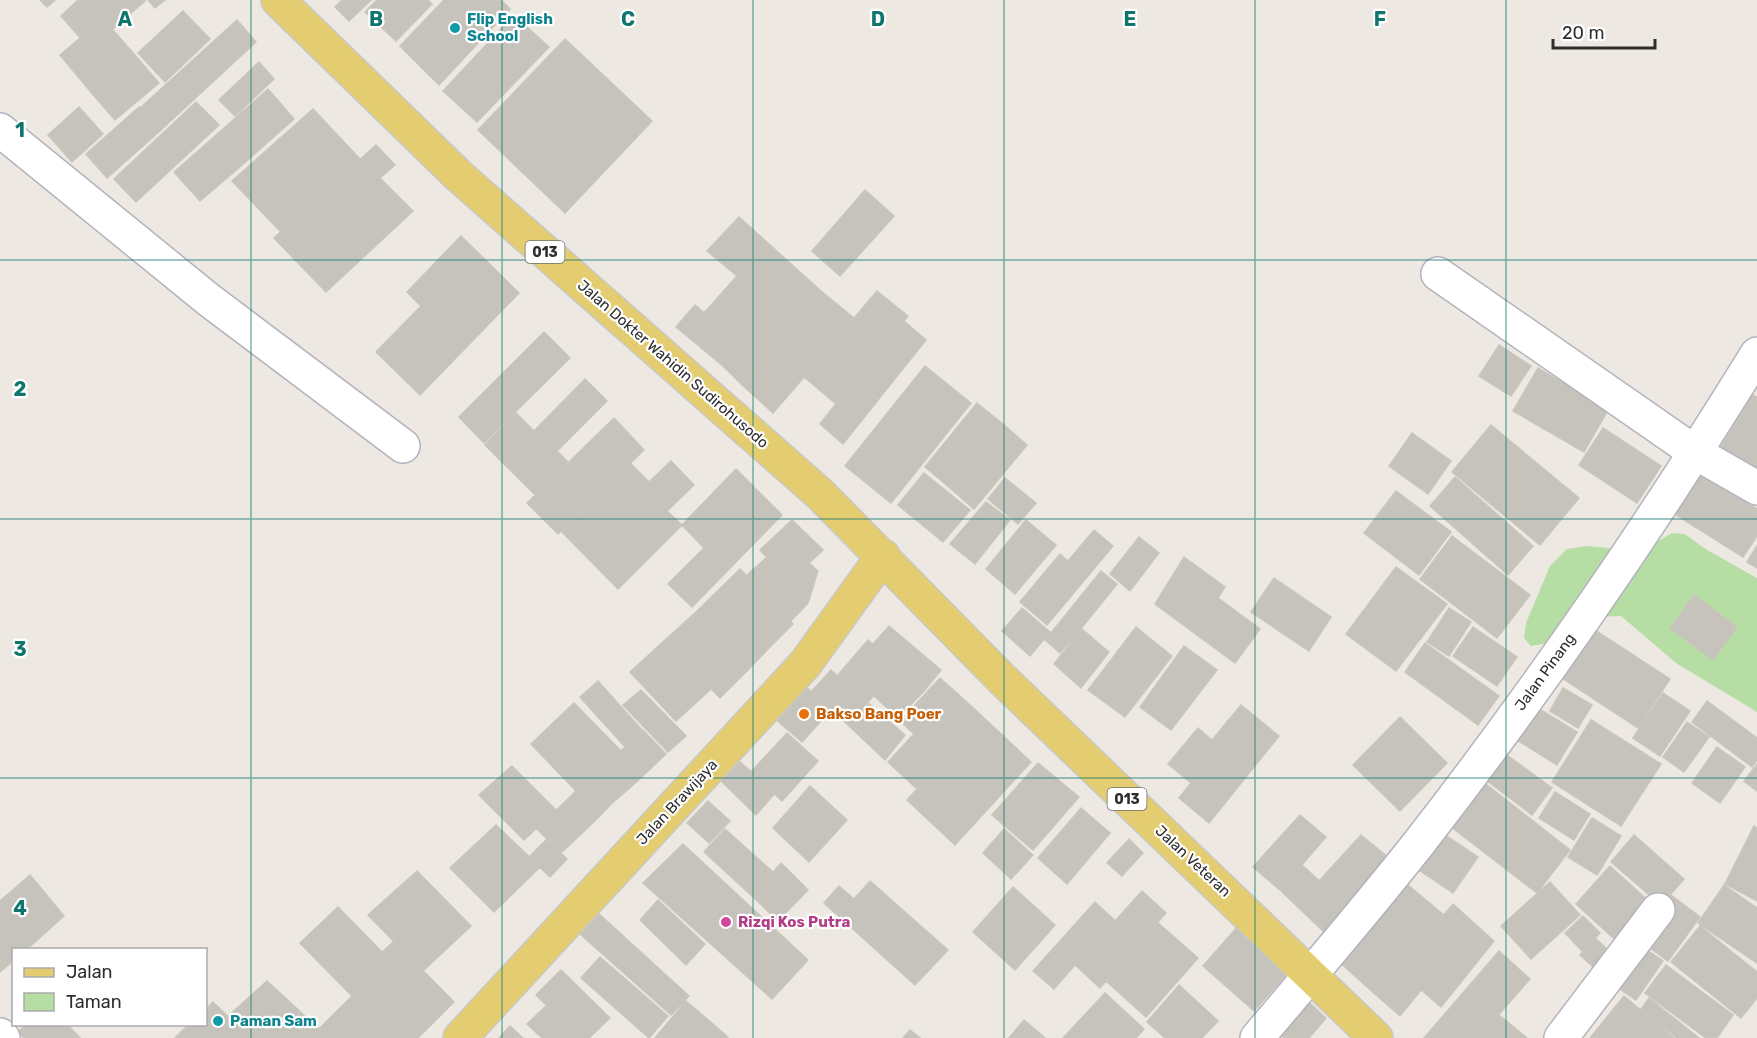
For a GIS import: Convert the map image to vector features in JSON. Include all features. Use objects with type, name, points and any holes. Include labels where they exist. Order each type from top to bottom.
[{"type":"main road","name":"Jalan Dokter Wahidin Sudirohusodo","points":[[278,0],[459,176],[811,486],[883,556]]},
{"type":"main road","name":"Jalan Veteran","points":[[883,556],[1010,687],[1376,1038]]},
{"type":"main road","name":"Jalan Brawijaya","points":[[459,1038],[805,664],[883,556]]},
{"type":"street","points":[[0,130],[209,300],[403,446]]},
{"type":"street","points":[[1438,274],[1696,453],[1757,488]]},
{"type":"street","name":"Jalan Pinang","points":[[1257,1038],[1419,843],[1557,658],[1696,453],[1757,354]]},
{"type":"street","points":[[1561,1038],[1658,910]]},
{"type":"green space","points":[[1672,533],[1685,534],[1707,550],[1757,578],[1757,712],[1676,663],[1621,616],[1597,617],[1555,642],[1531,646],[1524,638],[1526,623],[1550,566],[1567,549],[1587,546],[1630,550],[1652,545]]},
{"type":"building","points":[[40,0],[55,0],[47,7]]},
{"type":"building","points":[[78,0],[145,1],[90,49],[61,16]]},
{"type":"building","points":[[148,0],[165,0],[155,8]]},
{"type":"building","points":[[342,0],[371,0],[349,21],[335,7]]},
{"type":"building","points":[[377,0],[428,0],[432,4],[396,41],[365,12]]},
{"type":"building","name":"Flip English School","points":[[444,0],[501,0],[510,9],[439,85],[400,46]]},
{"type":"building","points":[[183,11],[210,39],[165,82],[138,53]]},
{"type":"building","points":[[514,15],[549,47],[477,122],[443,91]]},
{"type":"building","points":[[237,20],[256,42],[161,130],[140,108]]},
{"type":"building","points":[[113,30],[133,53],[90,91],[60,55],[80,38],[90,51]]},
{"type":"building","points":[[565,39],[652,121],[565,213],[478,130]]},
{"type":"building","points":[[133,53],[159,83],[115,120],[90,91]]},
{"type":"building","points":[[259,62],[274,79],[235,116],[219,100]]},
{"type":"building","points":[[268,89],[294,119],[241,166],[215,136]]},
{"type":"building","points":[[196,102],[219,125],[136,202],[114,179]]},
{"type":"building","points":[[79,107],[103,134],[72,162],[48,135]]},
{"type":"building","points":[[139,107],[160,131],[107,178],[86,154]]},
{"type":"building","points":[[313,109],[360,159],[281,232],[232,181]]},
{"type":"building","points":[[215,136],[241,166],[200,201],[174,172]]},
{"type":"building","points":[[376,145],[395,165],[380,178],[413,211],[326,292],[274,238]]},
{"type":"building","points":[[865,190],[894,216],[840,276],[812,251]]},
{"type":"building","points":[[739,217],[821,291],[784,335],[763,317],[741,344],[704,313],[737,276],[707,251]]},
{"type":"building","points":[[461,236],[519,293],[420,395],[376,352],[421,306],[407,292]]},
{"type":"building","points":[[821,291],[854,318],[804,377],[772,350]]},
{"type":"building","points":[[877,291],[908,316],[836,404],[804,377]]},
{"type":"building","points":[[695,305],[741,344],[723,366],[676,327]]},
{"type":"building","points":[[763,317],[784,335],[741,384],[723,366]]},
{"type":"building","points":[[904,321],[926,340],[878,400],[854,381]]},
{"type":"building","points":[[544,332],[570,358],[484,443],[459,417]]},
{"type":"building","points":[[1499,345],[1531,366],[1511,396],[1479,376]]},
{"type":"building","points":[[772,350],[804,377],[773,413],[741,384]]},
{"type":"building","points":[[925,366],[971,403],[891,503],[845,466]]},
{"type":"building","points":[[1538,368],[1608,410],[1584,452],[1513,411]]},
{"type":"building","points":[[585,379],[607,401],[557,451],[568,462],[535,495],[485,445],[516,413],[534,431]]},
{"type":"building","points":[[854,381],[878,400],[843,444],[820,424]]},
{"type":"building","points":[[1753,395],[1757,397],[1757,476],[1718,452]]},
{"type":"building","points":[[977,403],[1003,424],[950,488],[925,467]]},
{"type":"building","points":[[614,418],[644,450],[558,534],[527,503]]},
{"type":"building","points":[[1003,424],[1027,445],[974,509],[950,488]]},
{"type":"building","points":[[1491,425],[1579,498],[1540,545],[1452,472]]},
{"type":"building","points":[[1603,428],[1661,466],[1637,503],[1579,465]]},
{"type":"building","points":[[1412,433],[1451,461],[1428,494],[1389,466]]},
{"type":"building","points":[[671,461],[694,485],[667,511],[682,525],[618,589],[562,532],[631,464],[649,482]]},
{"type":"building","points":[[736,469],[782,515],[692,607],[668,584],[704,548],[682,525]]},
{"type":"building","points":[[1699,472],[1757,509],[1757,536],[1743,557],[1673,513]]},
{"type":"building","points":[[924,473],[970,510],[943,542],[898,505]]},
{"type":"building","points":[[1455,477],[1533,546],[1508,575],[1430,506]]},
{"type":"building","points":[[1005,478],[1036,503],[1018,524],[988,499]]},
{"type":"building","points":[[1396,491],[1451,532],[1419,575],[1364,533]]},
{"type":"building","points":[[986,502],[1010,520],[975,564],[950,544]]},
{"type":"building","points":[[792,520],[823,550],[790,581],[760,550]]},
{"type":"building","points":[[1026,520],[1056,545],[1015,594],[986,569]]},
{"type":"building","points":[[1094,530],[1113,546],[1047,625],[1020,602],[1060,554],[1068,561]]},
{"type":"building","points":[[1452,536],[1530,595],[1497,638],[1420,579]]},
{"type":"building","points":[[1139,537],[1159,553],[1130,591],[1110,574]]},
{"type":"building","points":[[1757,546],[1757,568],[1747,562]]},
{"type":"building","points":[[767,557],[790,581],[809,563],[818,571],[808,603],[791,621],[747,575]]},
{"type":"building","points":[[1184,557],[1225,587],[1218,598],[1260,629],[1235,663],[1155,604]]},
{"type":"building","points":[[1396,567],[1447,604],[1396,671],[1346,634]]},
{"type":"building","points":[[740,569],[793,624],[768,649],[745,627],[728,643],[697,611]]},
{"type":"building","points":[[1101,571],[1117,584],[1080,630],[1064,617]]},
{"type":"building","points":[[1274,578],[1331,617],[1309,651],[1251,612]]},
{"type":"building","points":[[1694,595],[1737,627],[1713,660],[1670,628]]},
{"type":"building","points":[[1022,608],[1050,632],[1030,656],[1002,631]]},
{"type":"building","points":[[1449,608],[1471,622],[1449,656],[1427,642]]},
{"type":"building","points":[[697,611],[750,668],[720,698],[664,641]]},
{"type":"building","points":[[1064,617],[1080,630],[1060,653],[1045,640]]},
{"type":"building","points":[[1587,625],[1670,679],[1638,728],[1556,674]]},
{"type":"building","points":[[889,626],[941,670],[925,690],[873,644]]},
{"type":"building","points":[[745,627],[768,649],[750,668],[728,643]]},
{"type":"building","points":[[1136,627],[1172,656],[1125,717],[1088,690]]},
{"type":"building","points":[[1473,627],[1517,657],[1497,686],[1453,656]]},
{"type":"building","points":[[1082,629],[1109,652],[1081,688],[1054,664]]},
{"type":"building","points":[[868,640],[899,667],[868,702],[838,675]]},
{"type":"building","points":[[664,641],[711,689],[676,721],[630,672]]},
{"type":"building","points":[[1425,643],[1499,696],[1478,725],[1405,672]]},
{"type":"building","points":[[1184,646],[1217,670],[1171,730],[1140,707]]},
{"type":"building","points":[[899,667],[925,690],[898,718],[873,695]]},
{"type":"building","points":[[831,670],[905,735],[885,760],[812,691]]},
{"type":"building","points":[[940,678],[959,695],[938,718],[962,740],[917,789],[888,762],[914,734],[900,721]]},
{"type":"building","points":[[598,681],[642,730],[625,747],[580,697]]},
{"type":"building","name":"Bakso Bang Poer","points":[[805,686],[832,709],[802,742],[775,719]]},
{"type":"building","points":[[1563,688],[1592,705],[1578,728],[1550,711]]},
{"type":"building","points":[[641,690],[686,736],[668,752],[623,705]]},
{"type":"building","points":[[1663,693],[1690,711],[1660,756],[1633,738]]},
{"type":"building","points":[[959,695],[983,717],[962,740],[938,718]]},
{"type":"building","points":[[1707,701],[1757,738],[1757,760],[1752,767],[1692,722]]},
{"type":"building","points":[[574,703],[620,750],[600,769],[554,722]]},
{"type":"building","points":[[1531,704],[1577,732],[1557,765],[1512,737]]},
{"type":"building","points":[[1241,705],[1279,736],[1209,823],[1179,798],[1191,783],[1168,764],[1198,728],[1212,740]]},
{"type":"building","points":[[983,717],[1031,762],[955,845],[907,800]]},
{"type":"building","points":[[1400,717],[1447,763],[1400,811],[1353,765]]},
{"type":"building","points":[[1591,720],[1661,764],[1621,826],[1552,782]]},
{"type":"building","points":[[554,722],[600,769],[576,791],[531,744]]},
{"type":"building","points":[[1687,722],[1709,737],[1684,772],[1663,757]]},
{"type":"building","points":[[643,730],[666,754],[648,771],[625,747]]},
{"type":"building","points":[[787,733],[818,761],[782,801],[751,772]]},
{"type":"building","points":[[625,747],[648,771],[631,787],[608,762]]},
{"type":"building","points":[[1717,747],[1745,767],[1720,803],[1692,783]]},
{"type":"building","points":[[1504,753],[1552,788],[1532,815],[1485,779]]},
{"type":"building","points":[[738,760],[775,793],[756,815],[720,780]]},
{"type":"building","points":[[608,762],[631,787],[611,804],[589,779]]},
{"type":"building","points":[[1038,763],[1079,797],[1033,850],[992,815]]},
{"type":"building","points":[[1757,764],[1757,791],[1744,781]]},
{"type":"building","points":[[512,766],[556,810],[524,840],[479,795]]},
{"type":"building","points":[[1478,778],[1570,850],[1537,893],[1445,822]]},
{"type":"building","points":[[589,779],[611,804],[600,816],[576,791]]},
{"type":"building","points":[[810,786],[847,820],[809,862],[773,828]]},
{"type":"building","points":[[576,791],[600,816],[561,853],[537,829]]},
{"type":"building","points":[[1555,792],[1590,814],[1574,840],[1539,818]]},
{"type":"building","points":[[708,801],[730,821],[709,843],[687,823]]},
{"type":"building","points":[[1081,808],[1110,833],[1067,884],[1038,858]]},
{"type":"building","points":[[1300,815],[1326,837],[1280,890],[1253,867]]},
{"type":"building","points":[[1592,818],[1621,836],[1597,875],[1568,857]]},
{"type":"building","points":[[496,825],[540,867],[494,912],[450,868]]},
{"type":"building","points":[[1754,826],[1757,828],[1757,901],[1725,884]]},
{"type":"building","points":[[725,829],[773,872],[752,896],[704,852]]},
{"type":"building","points":[[1004,829],[1033,855],[1011,879],[983,853]]},
{"type":"building","points":[[1438,830],[1478,857],[1453,893],[1413,866]]},
{"type":"building","points":[[1361,835],[1389,858],[1347,906],[1319,881]]},
{"type":"building","points":[[1634,835],[1684,879],[1661,905],[1611,862]]},
{"type":"building","points":[[547,839],[567,859],[550,877],[529,857]]},
{"type":"building","points":[[1129,839],[1143,853],[1122,876],[1107,863]]},
{"type":"building","name":"Rizqi Kos Putra","points":[[683,844],[808,960],[772,999],[643,883]]},
{"type":"building","points":[[781,863],[808,890],[778,921],[752,896]]},
{"type":"building","points":[[1302,865],[1347,906],[1324,932],[1280,890]]},
{"type":"building","points":[[1610,866],[1656,908],[1622,946],[1576,904]]},
{"type":"building","points":[[417,871],[471,926],[423,971],[368,915]]},
{"type":"building","points":[[30,875],[64,916],[28,948],[12,948],[12,962],[0,972],[0,901]]},
{"type":"building","points":[[1402,880],[1444,915],[1398,970],[1356,933]]},
{"type":"building","points":[[870,881],[948,950],[915,985],[824,903],[839,886],[854,899]]},
{"type":"building","points":[[1550,882],[1580,915],[1531,959],[1501,926]]},
{"type":"building","points":[[1724,885],[1757,908],[1757,963],[1698,923]]},
{"type":"building","points":[[1013,887],[1055,925],[1015,970],[973,932]]},
{"type":"building","points":[[1142,891],[1166,913],[1139,943],[1115,921]]},
{"type":"building","points":[[1671,895],[1700,917],[1668,961],[1639,940]]},
{"type":"building","points":[[658,900],[705,944],[686,965],[640,920]]},
{"type":"building","points":[[1095,902],[1139,943],[1100,988],[1075,965],[1054,989],[1033,971]]},
{"type":"building","points":[[1453,904],[1494,941],[1441,1007],[1398,970]]},
{"type":"building","points":[[338,907],[382,952],[344,988],[300,943]]},
{"type":"building","points":[[598,913],[689,996],[671,1015],[579,933]]},
{"type":"building","points":[[1583,916],[1600,933],[1582,951],[1565,933]]},
{"type":"building","points":[[1157,922],[1198,958],[1146,1017],[1106,981]]},
{"type":"building","points":[[1239,925],[1290,970],[1254,1011],[1203,966]]},
{"type":"building","points":[[1700,926],[1757,972],[1757,998],[1741,1018],[1671,962]]},
{"type":"building","points":[[1356,933],[1398,970],[1376,995],[1335,958]]},
{"type":"building","points":[[1595,938],[1619,960],[1603,976],[1580,955]]},
{"type":"building","points":[[394,941],[454,1002],[418,1038],[394,1038],[344,988]]},
{"type":"building","points":[[1638,944],[1663,961],[1636,1000],[1612,984]]},
{"type":"building","points":[[1499,951],[1530,979],[1493,1021],[1462,994]]},
{"type":"building","points":[[600,957],[668,1016],[649,1038],[581,978]]},
{"type":"building","points":[[1666,965],[1733,1015],[1717,1038],[1706,1038],[1645,993]]},
{"type":"building","points":[[561,970],[610,1018],[589,1038],[579,1038],[536,995]]},
{"type":"building","points":[[1398,970],[1421,990],[1400,1016],[1376,995]]},
{"type":"building","points":[[267,981],[329,1038],[250,1038],[227,1017]]},
{"type":"building","points":[[1179,985],[1218,1021],[1202,1038],[1165,1038],[1147,1022]]},
{"type":"building","points":[[1105,993],[1144,1029],[1136,1038],[1063,1038]]},
{"type":"building","points":[[1462,994],[1493,1021],[1478,1038],[1424,1038]]},
{"type":"building","points":[[352,996],[394,1038],[329,1038],[319,1029]]},
{"type":"building","points":[[1624,996],[1674,1038],[1590,1038]]},
{"type":"building","points":[[1304,998],[1326,1018],[1309,1038],[1284,1038],[1275,1030]]},
{"type":"building","points":[[1649,998],[1699,1038],[1677,1038],[1641,1009]]},
{"type":"building","points":[[686,1001],[728,1037],[655,1038]]},
{"type":"building","name":"Paman Sam","points":[[213,1002],[250,1038],[175,1038],[187,1026],[207,1026],[207,1008]]},
{"type":"building","points":[[546,1006],[579,1038],[542,1038],[527,1024]]},
{"type":"building","points":[[1499,1015],[1527,1038],[1480,1038]]},
{"type":"building","points":[[1024,1020],[1045,1038],[1009,1038]]},
{"type":"building","points":[[24,1026],[69,1026],[80,1038],[24,1038],[18,1032]]},
{"type":"building","points":[[510,1026],[523,1038],[499,1038]]},
{"type":"building","points":[[910,1030],[920,1038],[903,1038]]},
{"type":"place","name":"Flip English School","points":[[455,28]]},
{"type":"place","name":"Bakso Bang Poer","points":[[804,714]]},
{"type":"place","name":"Rizqi Kos Putra","points":[[726,922]]},
{"type":"place","name":"Paman Sam","points":[[218,1021]]}]
